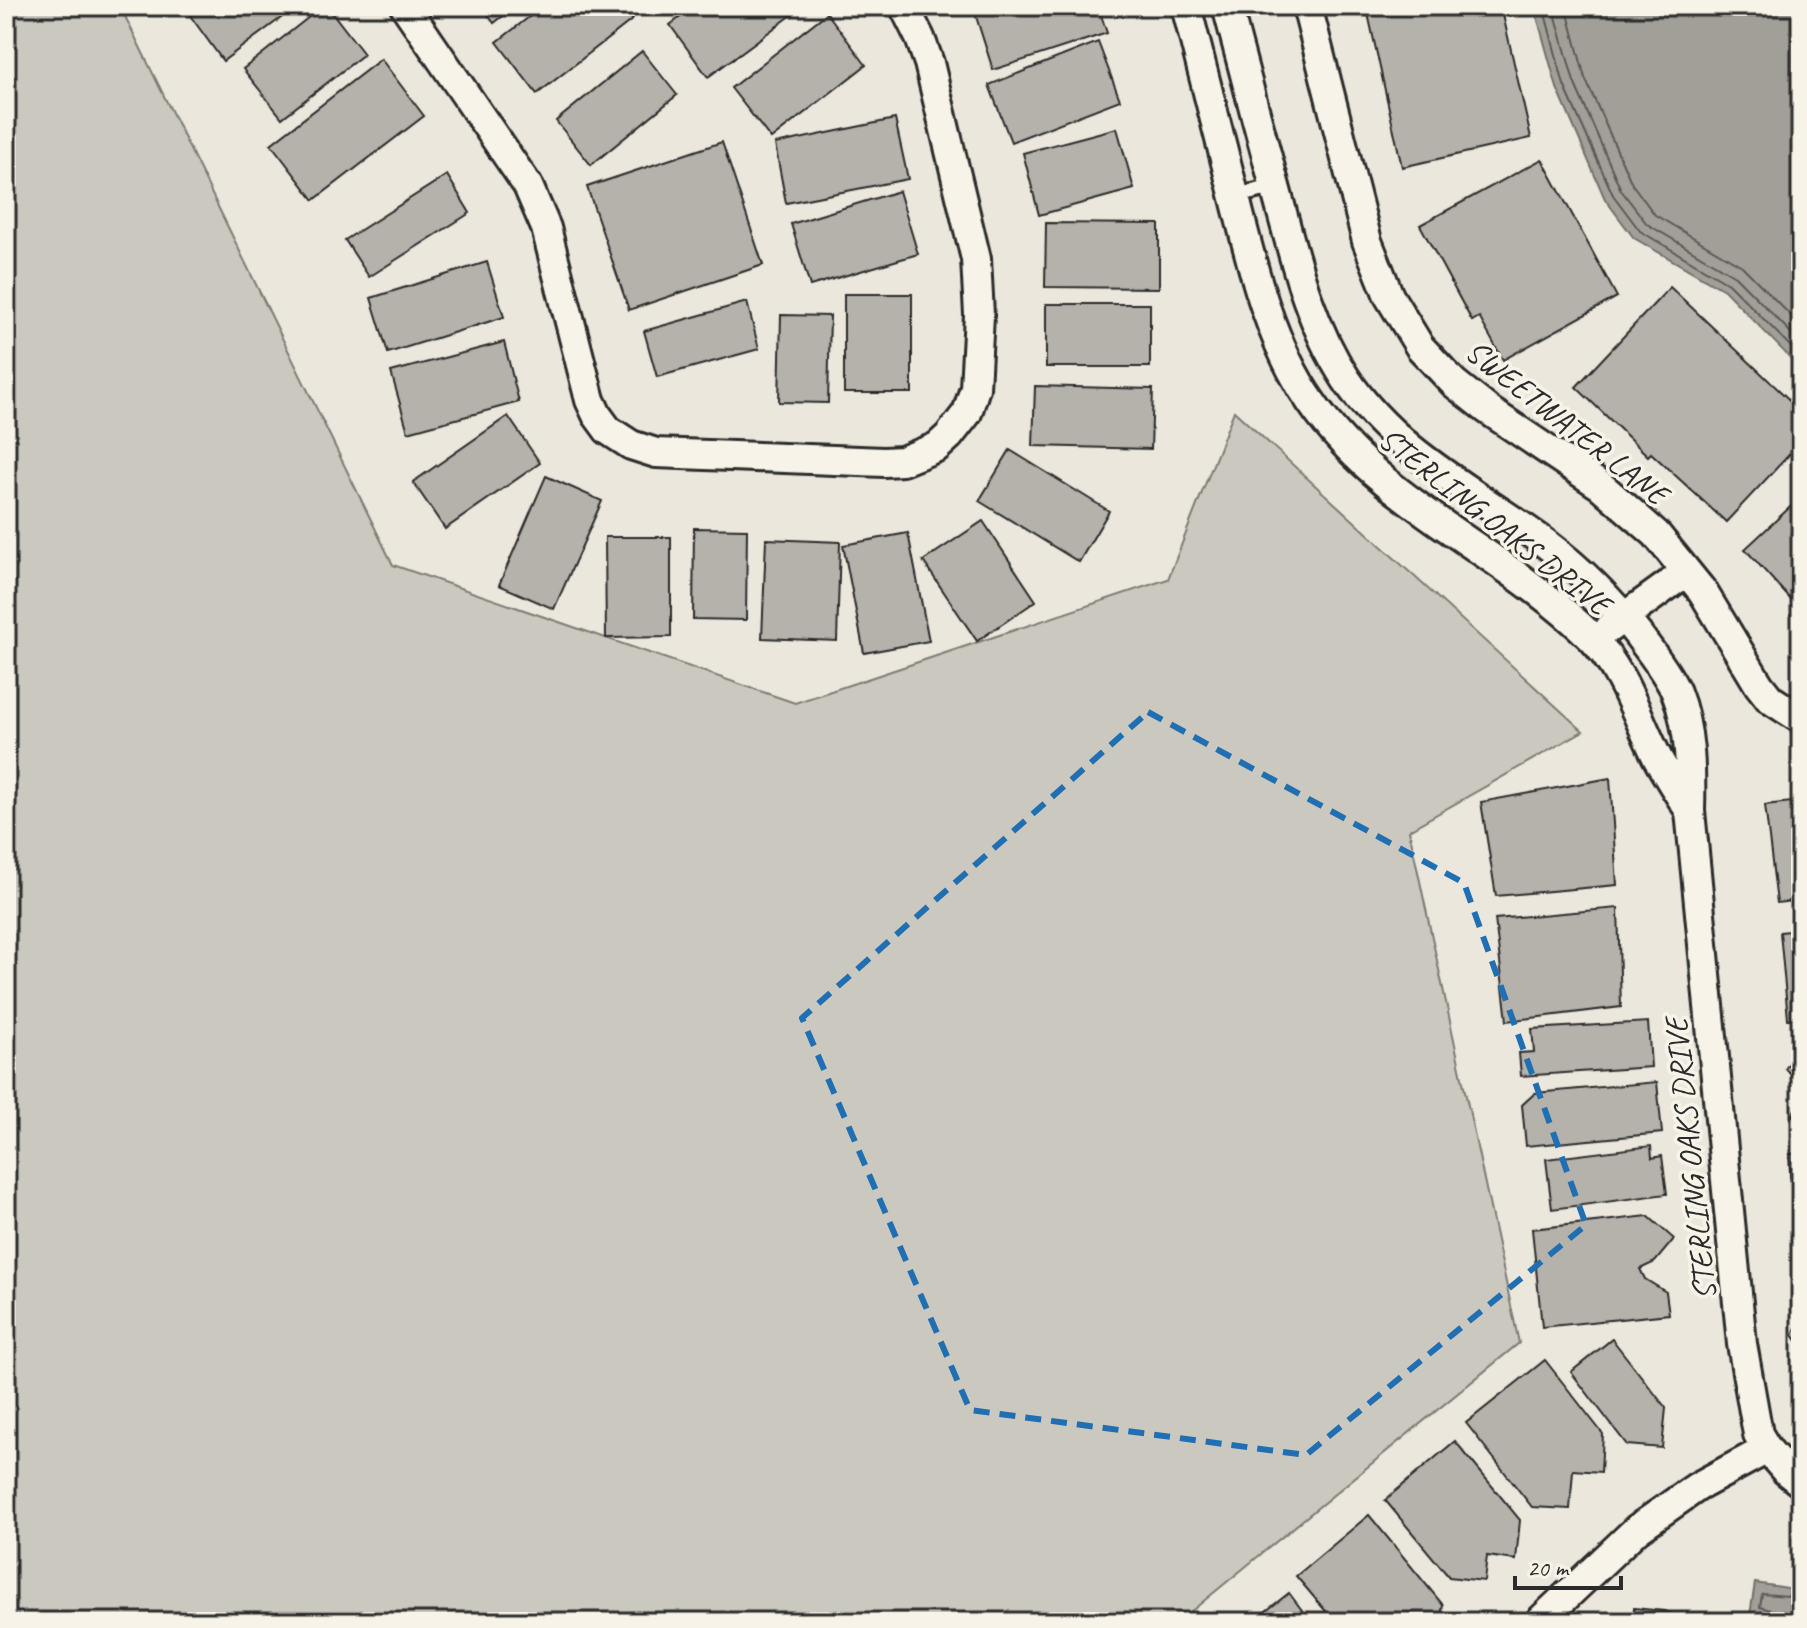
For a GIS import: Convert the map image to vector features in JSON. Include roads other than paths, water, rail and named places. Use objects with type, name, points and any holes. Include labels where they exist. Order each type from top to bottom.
[{"type":"street","points":[[405,6],[528,186],[546,228],[590,400],[608,430],[631,445],[656,453],[884,462],[902,461],[937,447],[967,413],[975,388],[979,315],[976,259],[929,63],[904,6]]},
{"type":"street","name":"STERLING OAKS DRIVE","points":[[1186,6],[1268,313],[1289,366],[1312,403],[1342,442],[1419,509],[1540,591],[1593,640],[1617,670],[1658,759],[1690,811]]},
{"type":"street","name":"STERLING OAKS DRIVE","points":[[1227,6],[1297,271],[1315,322],[1346,379],[1377,417],[1416,454],[1576,568],[1624,617],[1657,660],[1675,690],[1691,754],[1690,811],[1742,1344],[1758,1434],[1785,1470],[1801,1483]]},
{"type":"street","name":"SWEETWATER LANE","points":[[1307,6],[1367,241],[1389,296],[1420,347],[1454,383],[1488,410],[1601,486],[1656,534],[1703,592],[1759,685],[1770,699],[1801,719]]},
{"type":"street","points":[[1593,640],[1686,572]]},
{"type":"street","points":[[1539,1622],[1637,1529],[1697,1487],[1767,1449]]},
{"type":"lane","points":[[1235,196],[1274,187]]},
{"type":"water","points":[[1534,6],[1801,6],[1801,369],[1724,290],[1634,238],[1605,199],[1557,88]]},
{"type":"water","points":[[1755,1583],[1801,1590],[1801,1622],[1750,1615]]}]
